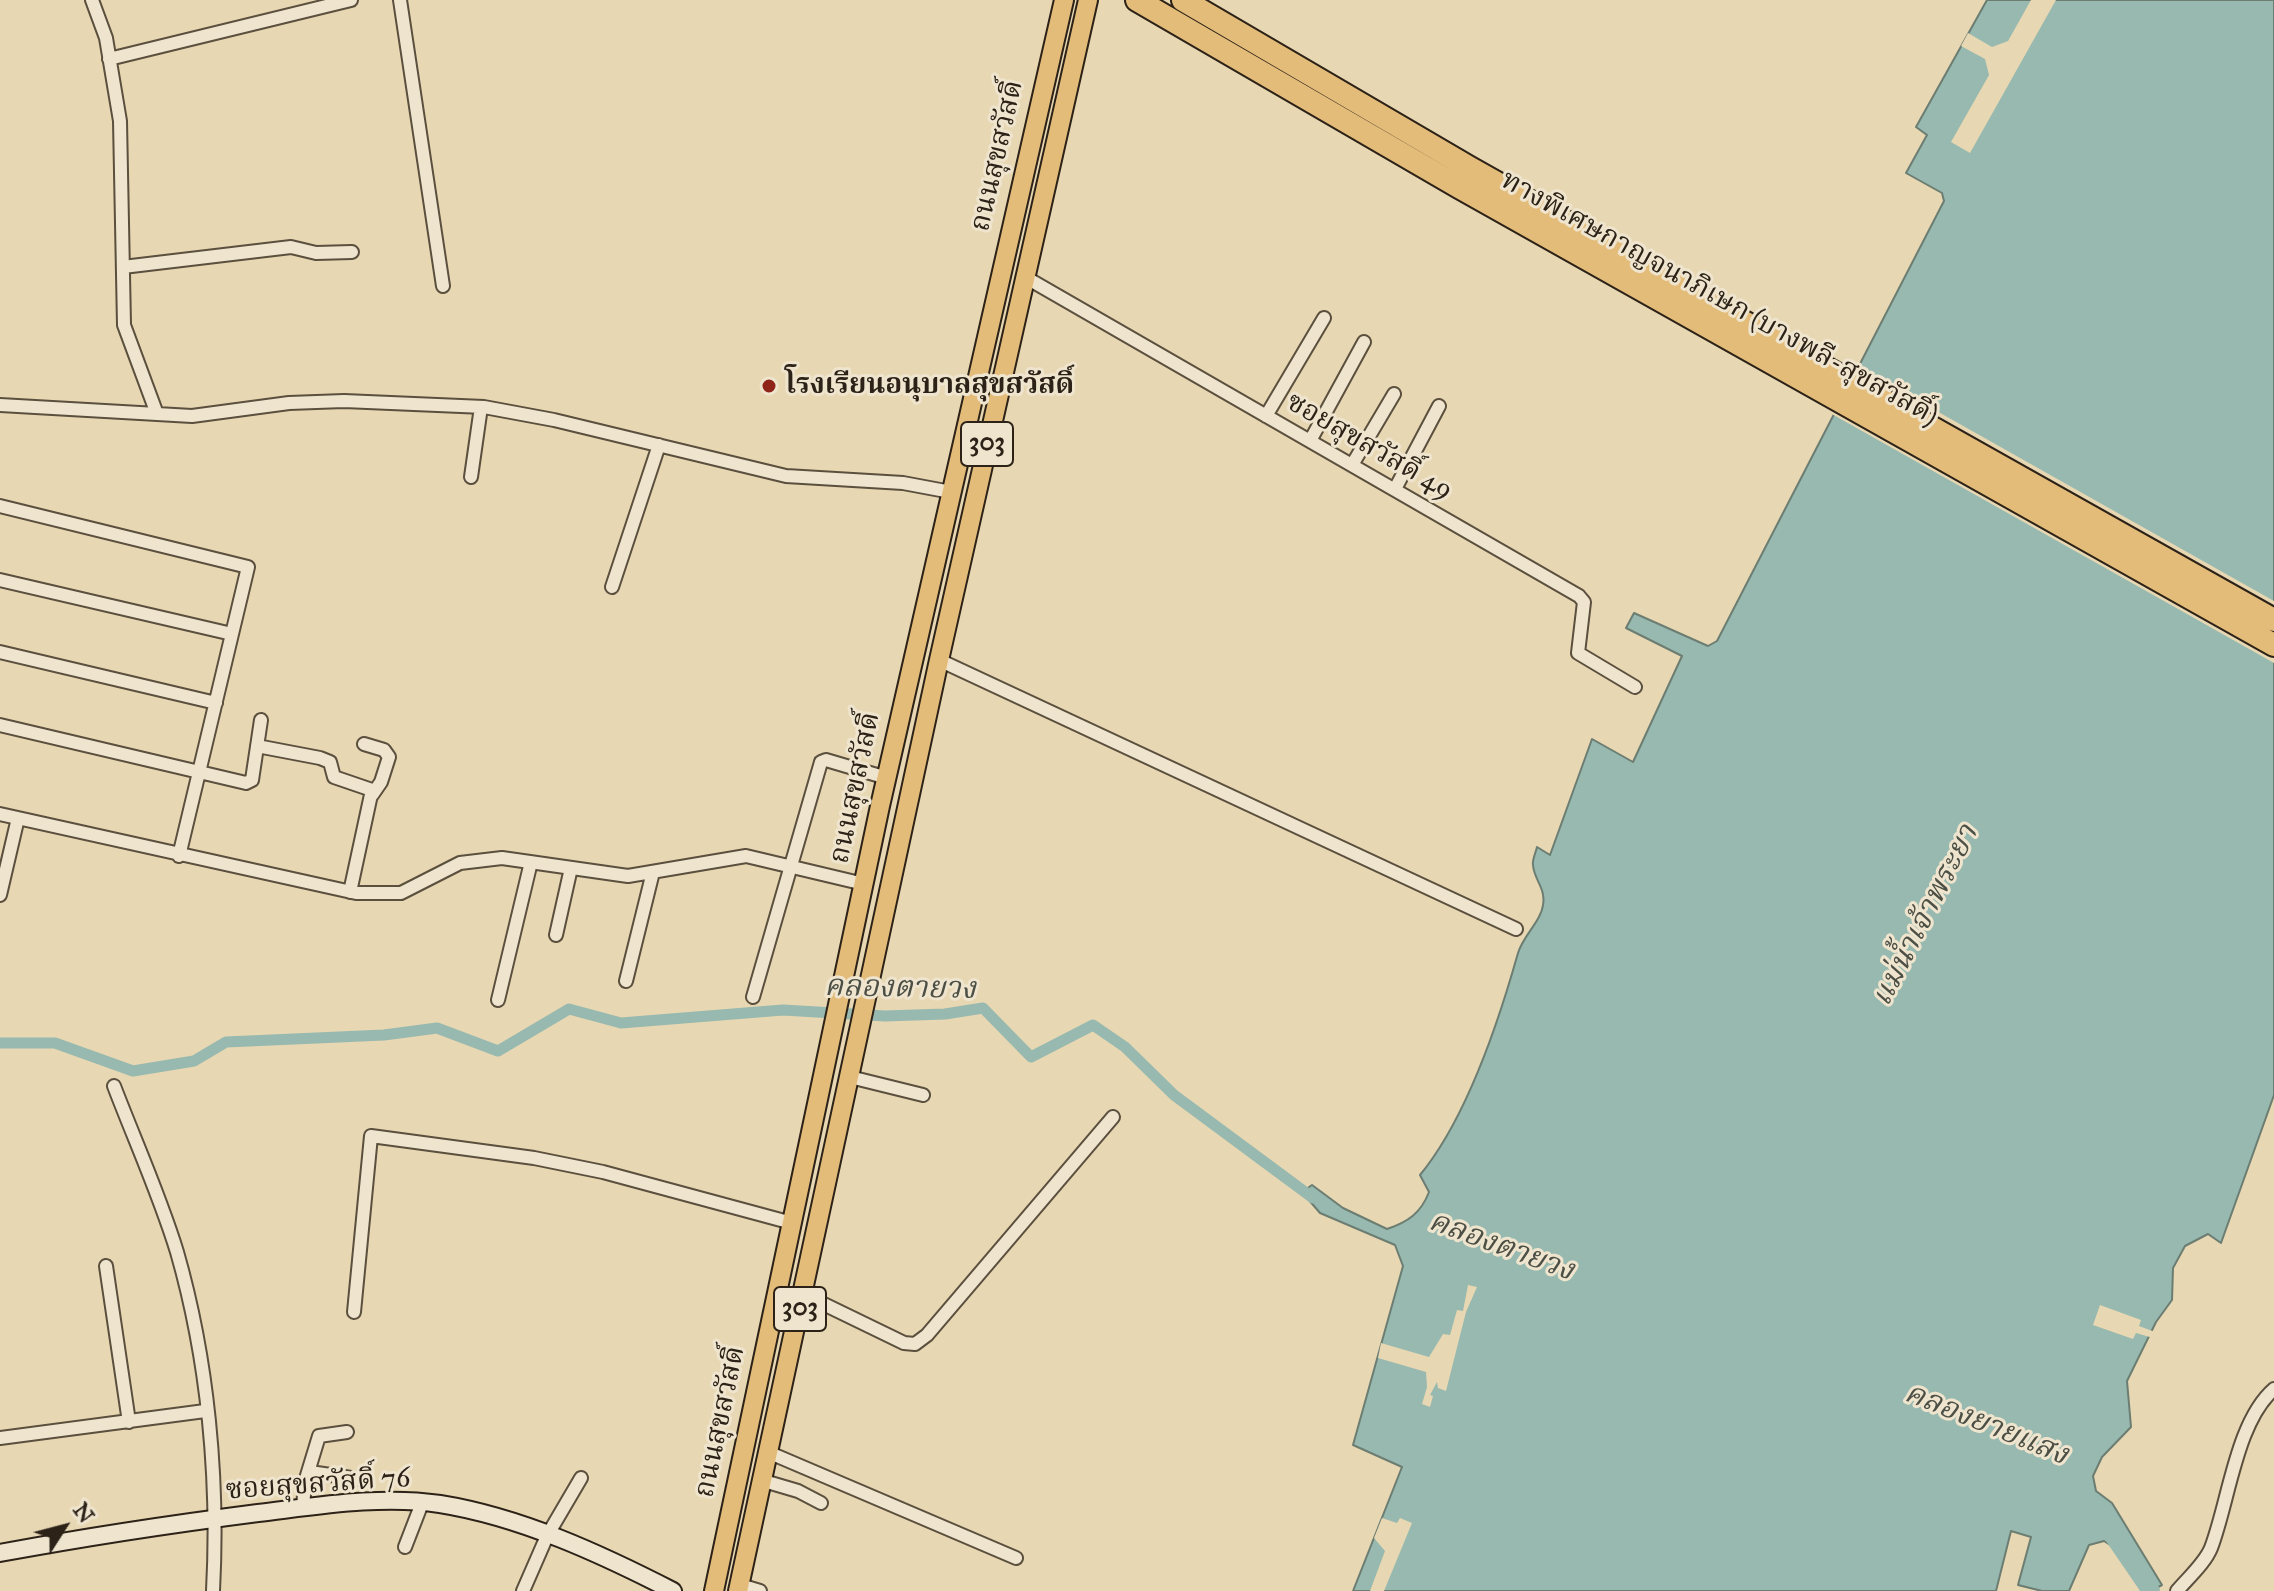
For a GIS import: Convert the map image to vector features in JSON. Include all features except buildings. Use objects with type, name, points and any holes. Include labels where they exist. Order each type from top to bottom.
[{"type":"highway","name":"ทางพิเศษกาญจนาภิเษก (บางพลี-สุขสวัสดิ์)","points":[[1137,0],[1459,187],[2274,645]]},
{"type":"highway","name":"ทางพิเศษกาญจนาภิเษก (บางพลี-สุขสวัสดิ์)","points":[[1183,0],[1470,168],[2274,620]]},
{"type":"main road","name":"ถนนสุขสวัสดิ์","points":[[714,1591],[887,778],[1064,0]]},
{"type":"main road","name":"ถนนสุขสวัสดิ์","points":[[739,1588],[939,660],[1088,0]]},
{"type":"main road","points":[[864,884],[890,889]]},
{"type":"street","points":[[92,0],[102,25],[122,139],[124,325],[157,414]]},
{"type":"street","points":[[109,59],[351,0]]},
{"type":"street","points":[[400,0],[443,286]]},
{"type":"street","points":[[123,267],[291,247],[316,253],[352,252]]},
{"type":"street","name":"ซอยสุขสวัสดิ์ 49","points":[[1025,277],[1579,596],[1584,602],[1578,653],[1635,687]]},
{"type":"street","points":[[1266,416],[1324,318]]},
{"type":"street","points":[[1310,441],[1364,342]]},
{"type":"street","points":[[1352,465],[1394,394]]},
{"type":"street","points":[[0,405],[192,416],[289,403],[344,401],[481,407],[786,476],[903,483],[951,492]]},
{"type":"street","points":[[1395,489],[1439,406]]},
{"type":"street","points":[[471,477],[481,407]]},
{"type":"street","points":[[612,587],[659,445]]},
{"type":"street","points":[[0,506],[245,565],[249,572],[179,856]]},
{"type":"street","points":[[0,580],[232,634]]},
{"type":"street","points":[[0,652],[216,703]]},
{"type":"street","points":[[939,660],[1516,929]]},
{"type":"street","points":[[0,725],[249,783],[261,720]]},
{"type":"street","points":[[350,892],[372,795],[377,790],[389,757],[384,750],[364,744]]},
{"type":"street","points":[[257,746],[330,762],[334,777],[368,787],[372,795]]},
{"type":"street","points":[[753,997],[821,762],[826,760],[887,778]]},
{"type":"street","points":[[0,814],[350,892],[401,893],[443,869],[479,859],[531,862],[628,876],[735,856],[864,884]]},
{"type":"street","points":[[0,895],[18,818]]},
{"type":"street","points":[[498,1000],[531,862]]},
{"type":"street","points":[[556,935],[571,868]]},
{"type":"street","points":[[626,981],[653,872]]},
{"type":"street","points":[[850,1077],[923,1095]]},
{"type":"street","points":[[114,1086],[176,1250],[192,1311],[217,1518],[213,1591]]},
{"type":"street","points":[[803,1294],[904,1343],[915,1344],[927,1335],[1113,1117]]},
{"type":"street","points":[[354,1312],[371,1136],[534,1158],[603,1172],[792,1223]]},
{"type":"street","points":[[106,1266],[129,1422]]},
{"type":"street","points":[[2177,1591],[2210,1551],[2242,1444],[2261,1400],[2274,1389]]},
{"type":"street","points":[[0,1438],[205,1411]]},
{"type":"street","points":[[303,1508],[319,1436],[347,1432]]},
{"type":"street","points":[[770,1453],[1016,1558]]},
{"type":"street","points":[[310,1472],[358,1479]]},
{"type":"street","points":[[523,1591],[547,1536],[581,1478]]},
{"type":"street","points":[[764,1481],[798,1491],[821,1503]]},
{"type":"street","points":[[405,1547],[422,1503]]},
{"type":"street","name":"ซอยสุขสวัสดิ์ 76","points":[[0,1553],[217,1518],[303,1508],[422,1503],[473,1510],[614,1562],[673,1591]]},
{"type":"street","points":[[739,1588],[760,1591]]},
{"type":"water","name":"แม่น้ำเจ้าพระยา","points":[[1987,0],[2274,0],[2274,1095],[2221,1243],[2208,1234],[2185,1246],[2173,1268],[2172,1300],[2156,1322],[2127,1381],[2131,1427],[2102,1457],[2093,1476],[2096,1491],[2112,1503],[2162,1585],[2151,1591],[2127,1556],[2104,1541],[2089,1545],[2069,1591],[2042,1591],[2018,1585],[2031,1537],[2011,1531],[1996,1591],[1353,1591],[1402,1467],[1353,1445],[1403,1266],[1395,1245],[1320,1213],[1302,1192],[1312,1185],[1343,1208],[1387,1229],[1413,1216],[1422,1206],[1429,1192],[1420,1175],[1437,1152],[1466,1098],[1491,1039],[1520,947],[1542,911],[1543,894],[1533,863],[1537,847],[1550,855],[1592,739],[1633,762],[1682,656],[1626,628],[1634,613],[1708,646],[1717,641],[1944,201],[1942,193],[1906,173],[1927,135],[1916,127]]},
{"type":"pier","points":[[2031,0],[2056,0],[1970,153],[1951,142],[1989,75],[1985,59],[1961,46],[1968,33],[1992,47],[2008,41]]},
{"type":"pier","points":[[1855,365],[2274,601],[2274,663],[1830,413]]},
{"type":"pier","points":[[1468,1285],[1477,1287],[1466,1312],[1446,1391],[1438,1388],[1437,1382],[1430,1395],[1433,1396],[1430,1407],[1422,1404],[1427,1387],[1426,1372],[1378,1358],[1381,1343],[1429,1357],[1443,1334],[1450,1335],[1457,1310],[1463,1311]]},
{"type":"pier","points":[[2100,1305],[2141,1320],[2139,1326],[2155,1332],[2153,1338],[2136,1333],[2133,1339],[2093,1325]]},
{"type":"pier","points":[[1382,1518],[1397,1523],[1400,1518],[1412,1523],[1384,1591],[1370,1591],[1385,1551],[1374,1538]]},
{"type":"waterway","name":"คลองตายวง","points":[[0,1043],[55,1043],[133,1071],[194,1061],[226,1042],[384,1035],[437,1028],[498,1051],[569,1009],[621,1023],[783,1010],[885,1016],[945,1014],[983,1008],[1031,1057],[1093,1025],[1125,1047],[1174,1095],[1313,1198]]},
{"type":"waterway","name":"คลองยายแสง","points":[[2114,1537],[2151,1591]]},
{"type":"place","name":"โรงเรียนอนุบาลสุขสวัสดิ์","points":[[769,386]]}]
